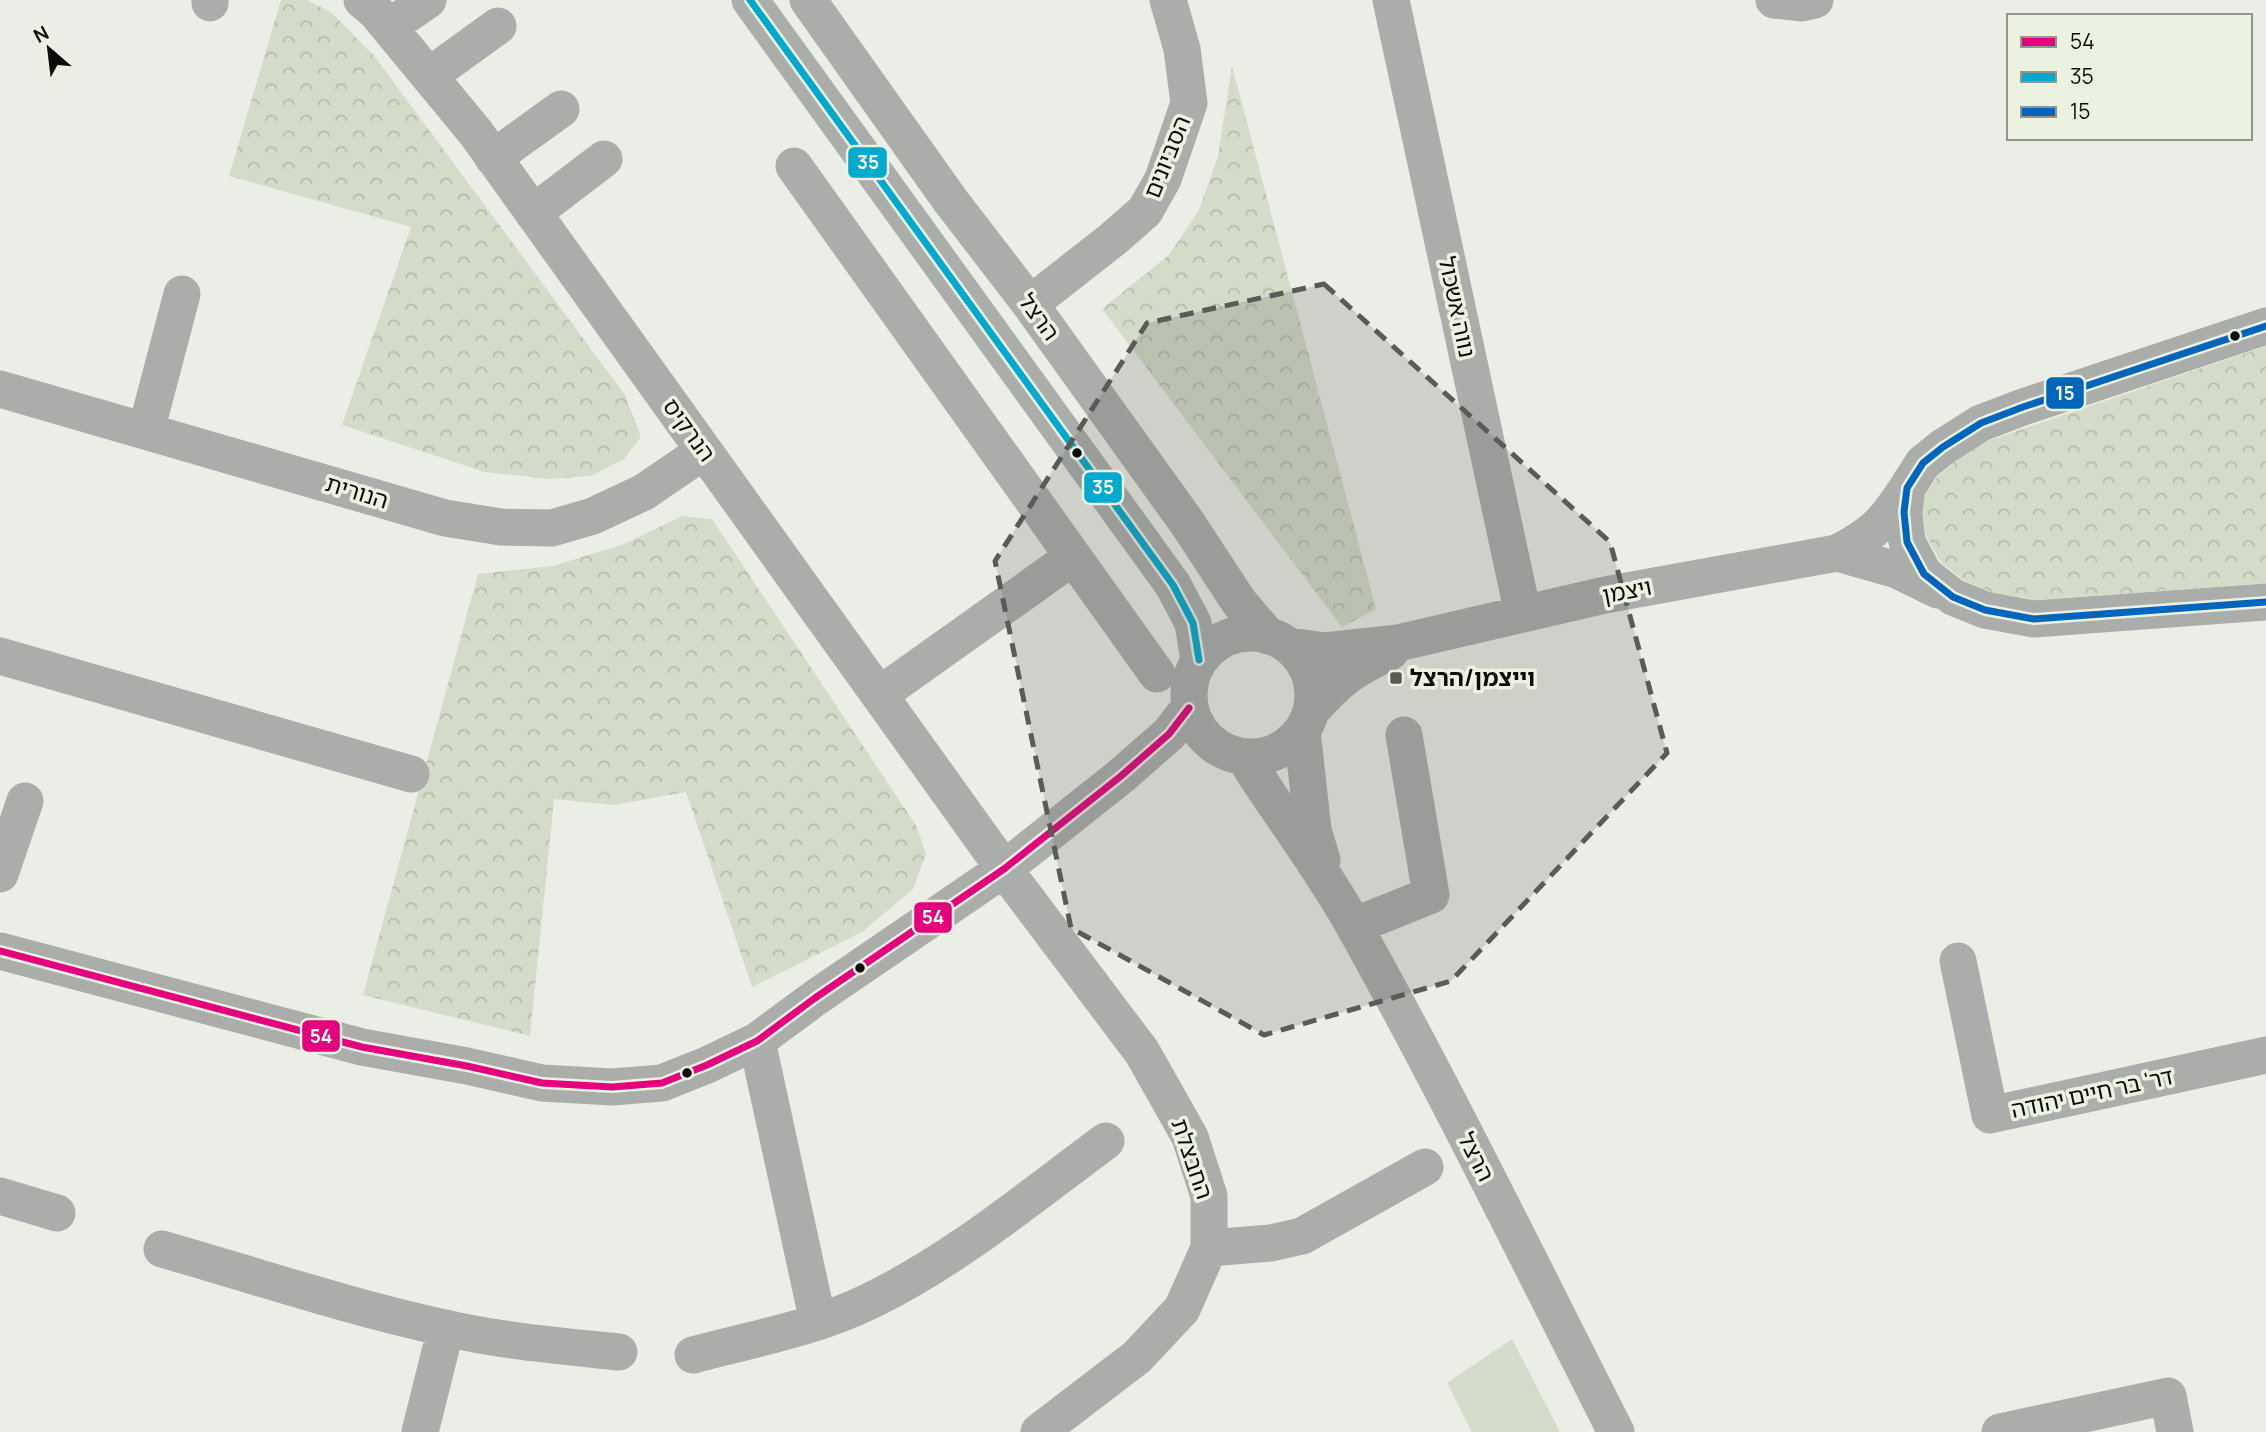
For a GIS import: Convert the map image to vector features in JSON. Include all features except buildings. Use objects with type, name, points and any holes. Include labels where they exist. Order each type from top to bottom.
[{"type":"street","name":"הנרקיס","points":[[362,0],[389,27],[493,158],[1004,869]]},
{"type":"street","points":[[389,27],[428,0]]},
{"type":"street","points":[[750,0],[1173,585],[1193,623],[1199,660]]},
{"type":"street","name":"הרצל","points":[[808,0],[950,200],[1030,303],[1188,524],[1239,602],[1278,641]]},
{"type":"street","name":"הסביונים","points":[[1030,303],[1145,211],[1163,179],[1189,103],[1182,49],[1168,0]]},
{"type":"street","name":"נווה אשכול","points":[[1391,0],[1522,614]]},
{"type":"street","points":[[1774,0],[1802,3],[1815,0]]},
{"type":"street","points":[[429,76],[498,26]]},
{"type":"street","points":[[493,158],[561,109]]},
{"type":"street","points":[[533,213],[604,159]]},
{"type":"street","points":[[794,166],[1157,674]]},
{"type":"street","points":[[146,431],[182,294]]},
{"type":"street","name":"ויצמן","points":[[1278,641],[1325,651],[1398,643],[1605,595],[1837,553],[1862,540],[1888,517],[1923,463],[1942,447],[1981,423],[2266,326]]},
{"type":"street","name":"הנורית","points":[[0,389],[445,518],[501,527],[552,528],[593,516],[644,492],[704,451]]},
{"type":"street","name":"ויצמן","points":[[1907,488],[1904,512],[1907,542],[1924,574],[1952,597]]},
{"type":"street","name":"ויצמן","points":[[1837,553],[1897,569],[1952,597],[1985,610],[2034,619],[2266,602]]},
{"type":"street","points":[[879,695],[1073,557]]},
{"type":"street","points":[[1121,776],[1178,752],[1260,757],[1277,752],[1291,743],[1306,721],[1313,693],[1310,676],[1302,660],[1278,641],[1249,633],[1230,637],[1213,646],[1199,660],[1188,692],[1189,708],[1196,726],[1208,740],[1233,754]]},
{"type":"street","name":"ויצמן","points":[[1306,721],[1334,684],[1357,667],[1419,638]]},
{"type":"street","points":[[0,656],[411,774]]},
{"type":"street","points":[[0,951],[362,1047],[542,1083],[611,1087],[662,1083],[757,1041],[815,998],[1004,869],[1121,776],[1169,734],[1189,708]]},
{"type":"street","name":"הרצל","points":[[1306,721],[1313,830],[1330,884]]},
{"type":"street","points":[[1354,926],[1431,895],[1404,735]]},
{"type":"street","name":"הרצל","points":[[1233,754],[1330,884],[1354,926],[1616,1432]]},
{"type":"street","points":[[0,874],[25,801]]},
{"type":"street","name":"החבצלת","points":[[1004,869],[1142,1052],[1190,1137],[1209,1196],[1209,1248],[1182,1309],[1138,1357],[1039,1432]]},
{"type":"street","name":"דר' בר חיים יהודה","points":[[1958,961],[1990,1115],[2266,1055]]},
{"type":"street","points":[[757,1041],[818,1322]]},
{"type":"street","points":[[693,1354],[818,1322],[872,1300],[953,1254],[1106,1141]]},
{"type":"street","points":[[1209,1248],[1302,1236],[1424,1167]]},
{"type":"street","points":[[0,1196],[57,1213]]},
{"type":"street","points":[[162,1249],[446,1328],[539,1344],[619,1352]]},
{"type":"street","points":[[420,1432],[446,1328]]},
{"type":"street","points":[[2000,1432],[2168,1396],[2175,1432]]},
{"type":"highlighted area","points":[[1324,284],[1610,542],[1667,753],[1451,981],[1264,1035],[1071,928],[995,561],[1147,323]]},
{"type":"green space","points":[[281,0],[307,0],[332,13],[375,57],[625,395],[641,437],[624,459],[591,476],[549,479],[485,472],[342,425],[411,227],[229,176]]},
{"type":"green space","points":[[1232,66],[1376,609],[1342,627],[1102,309],[1169,255],[1199,210],[1218,156]]},
{"type":"green space","points":[[2266,346],[2266,583],[2035,600],[1991,592],[1963,580],[1940,561],[1926,536],[1923,512],[1925,495],[1938,476],[1954,462],[1990,440]]},
{"type":"green space","points":[[682,516],[712,519],[917,827],[926,854],[913,889],[862,932],[752,987],[686,792],[614,805],[554,799],[530,1036],[363,995],[478,574],[553,566],[624,544]]},
{"type":"green space","points":[[1512,1339],[1560,1432],[1472,1432],[1447,1383]]},
{"type":"transit line","name":"35","points":[[750,0],[1173,585],[1193,623],[1199,660]]},
{"type":"transit line","name":"15","points":[[2266,326],[1981,423],[1923,463],[1907,488],[1904,512],[1907,542],[1924,574],[1953,597],[1985,610],[2034,619],[2266,602]]},
{"type":"transit line","name":"54","points":[[0,951],[362,1047],[542,1083],[612,1087],[662,1083],[757,1041],[815,998],[1004,869],[1121,776],[1169,734],[1189,708]]},
{"type":"place","name":"וייצמן/הרצל","points":[[1396,678]]}]
